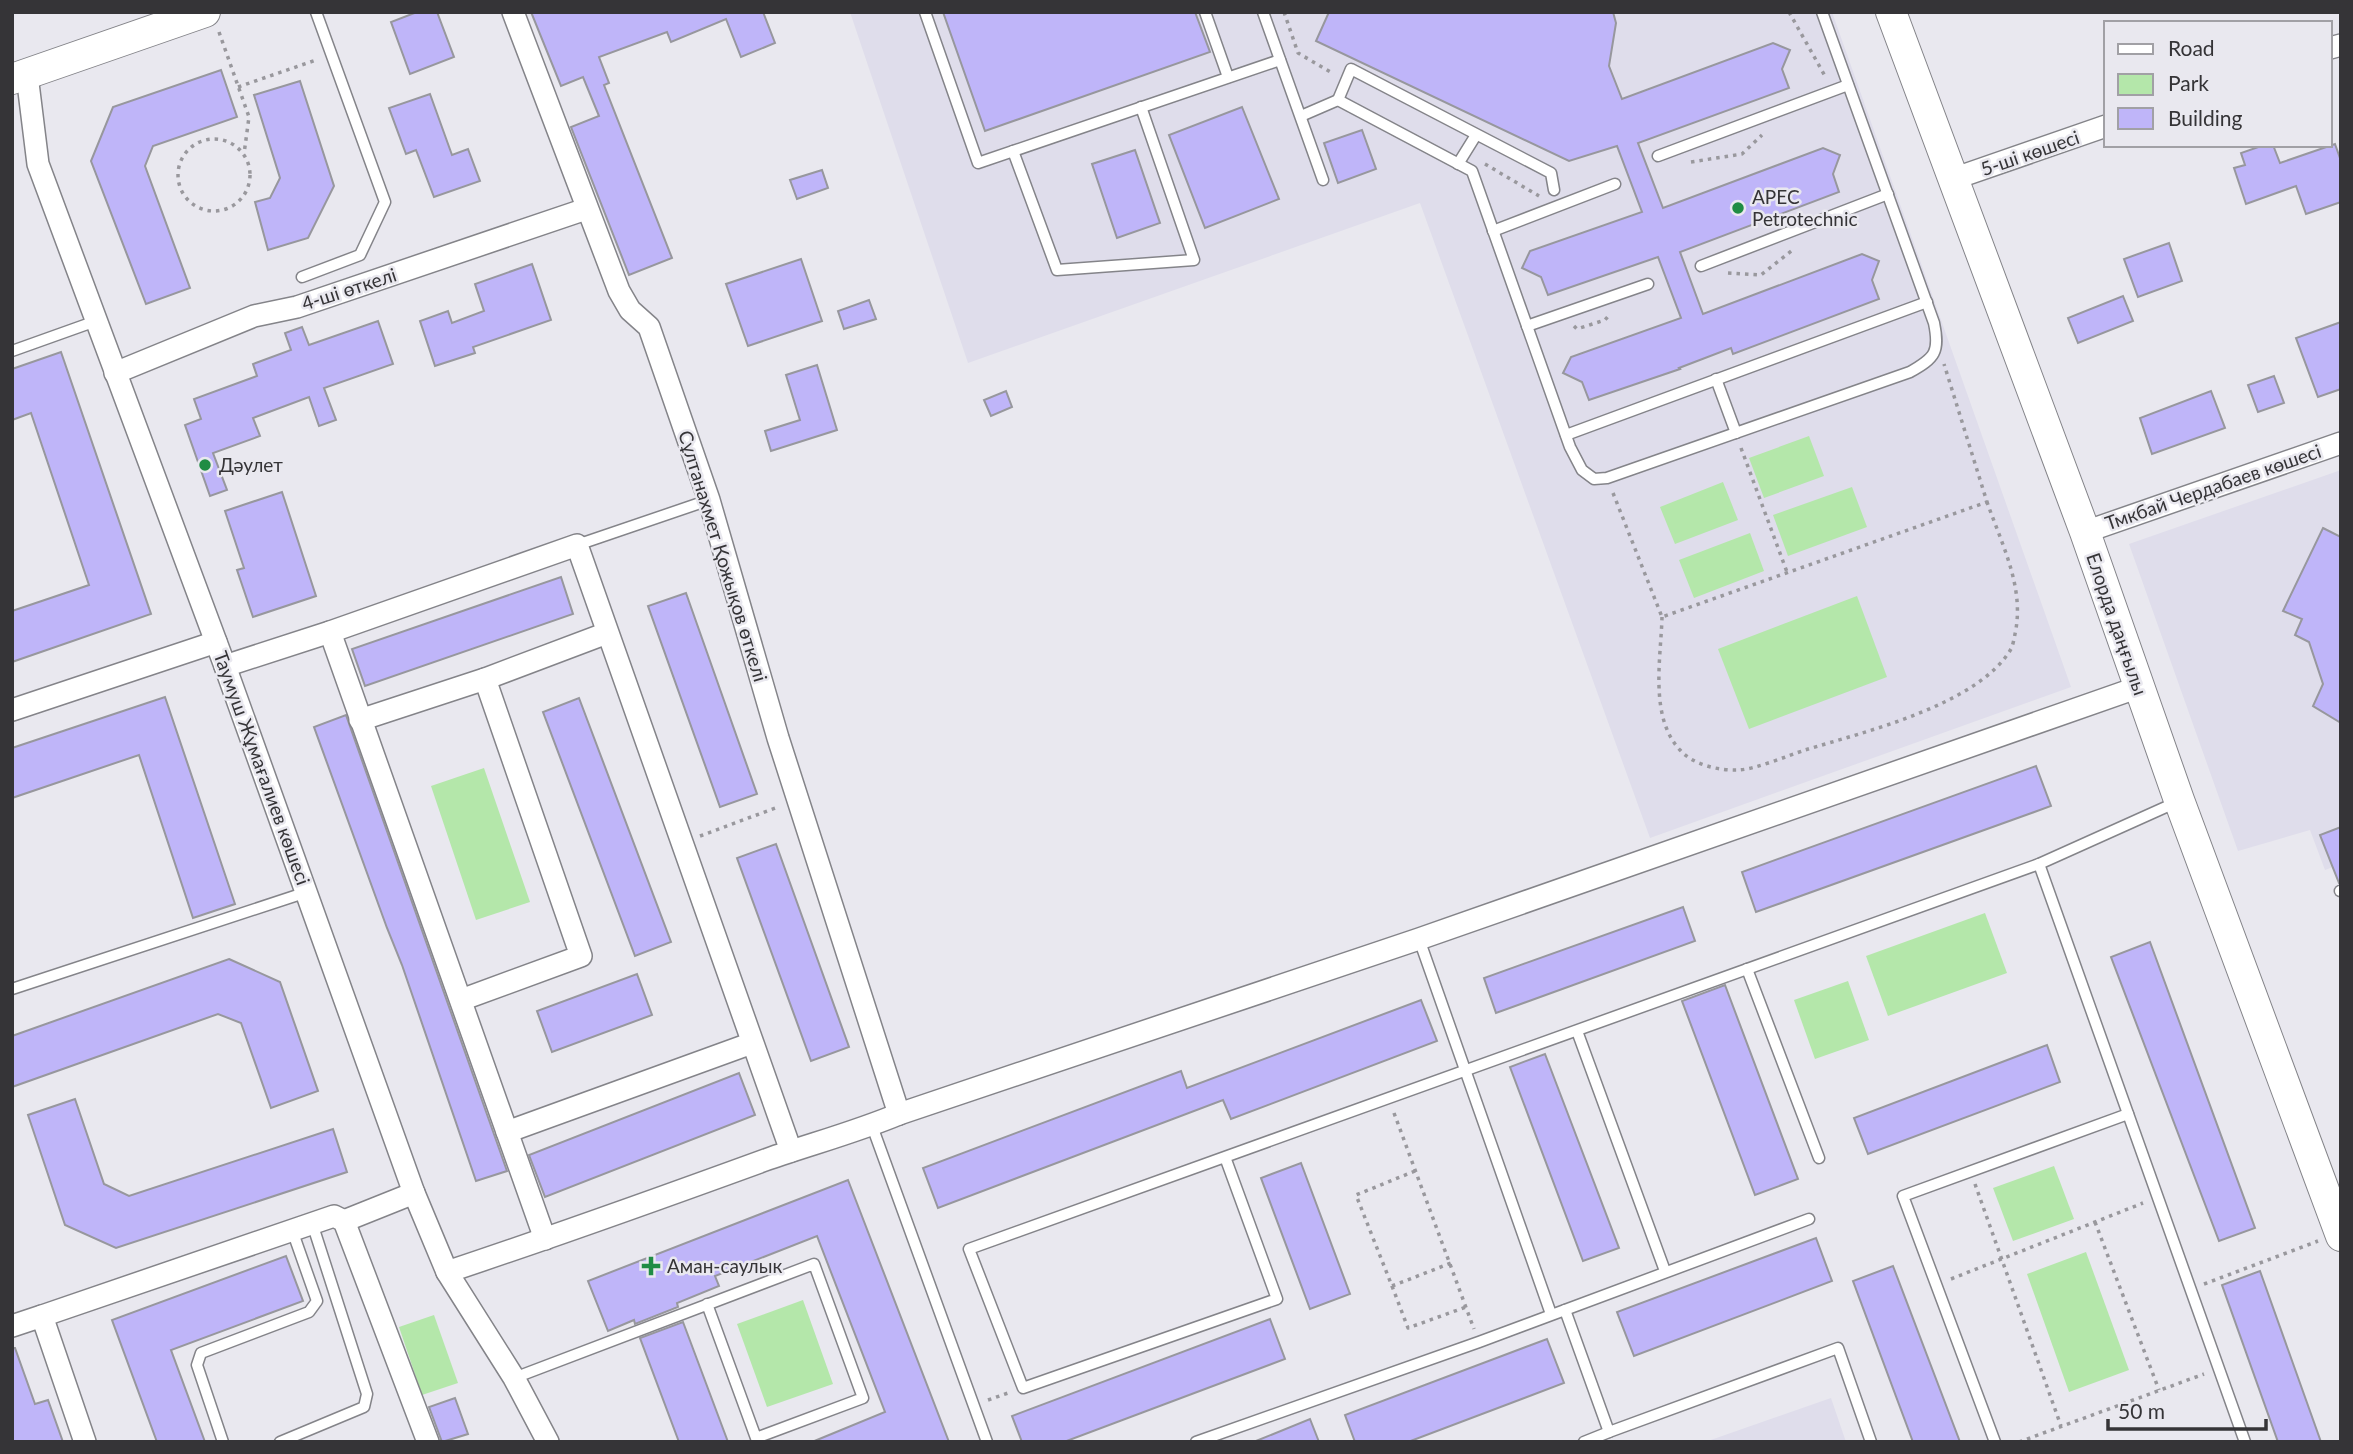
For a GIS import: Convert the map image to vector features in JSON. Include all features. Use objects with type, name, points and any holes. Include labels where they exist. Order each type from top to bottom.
[{"type":"street","name":"Сұлтанахмет Қожықов өткелі","points":[[513,12],[619,291],[630,310],[649,327],[709,500],[797,800],[899,1114]]},
{"type":"street","name":"Елорда даңғылы","points":[[1891,12],[2085,532],[2179,800],[2340,1234]]},
{"type":"street","points":[[20,77],[159,20],[211,18]]},
{"type":"street","name":"Таумуш Жұмағалиев көшесі","points":[[20,77],[37,164],[225,666],[414,1193],[447,1272],[514,1378],[548,1442]]},
{"type":"street","name":"5-ші көшесі","points":[[1953,179],[2104,127]]},
{"type":"street","name":"4-ші өткелі","points":[[115,373],[254,316],[297,307],[586,209]]},
{"type":"street","name":"Тмкбай Чердабаев көшесі","points":[[2085,532],[2341,443]]},
{"type":"street","points":[[225,666],[577,545],[791,1151]]},
{"type":"street","points":[[330,632],[545,1239]]},
{"type":"street","points":[[360,720],[485,679],[607,633]]},
{"type":"street","points":[[12,710],[216,642]]},
{"type":"street","points":[[461,1000],[581,956],[485,679]]},
{"type":"street","points":[[447,1272],[791,1151],[872,1126],[899,1114],[1419,939],[2139,687]]},
{"type":"street","points":[[507,1132],[752,1043]]},
{"type":"street","points":[[344,1221],[414,1193]]},
{"type":"street","points":[[12,1326],[334,1216],[344,1221],[428,1442]]},
{"type":"street","points":[[42,1316],[85,1442]]},
{"type":"lane","points":[[302,277],[360,255],[385,202],[316,12]]},
{"type":"lane","points":[[925,12],[978,163],[1280,60]]},
{"type":"lane","points":[[1205,12],[1227,77]]},
{"type":"lane","points":[[1264,12],[1323,180]]},
{"type":"lane","points":[[1338,100],[1472,171],[1566,435],[1582,470],[1594,479],[1607,478],[1910,372],[1929,361],[1938,344],[1927,302],[1822,12]]},
{"type":"lane","points":[[1301,116],[1338,100],[1351,69],[1551,173],[1554,190]]},
{"type":"lane","points":[[1658,156],[1848,85]]},
{"type":"lane","points":[[1013,151],[1057,270],[1194,260],[1141,107]]},
{"type":"lane","points":[[1458,164],[1476,135]]},
{"type":"lane","points":[[1493,231],[1615,184]]},
{"type":"lane","points":[[1701,266],[1888,194]]},
{"type":"lane","points":[[1527,326],[1648,284]]},
{"type":"lane","points":[[1566,435],[1927,302]]},
{"type":"lane","points":[[12,351],[96,321]]},
{"type":"lane","points":[[1716,379],[1736,433]]},
{"type":"lane","points":[[577,545],[709,500]]},
{"type":"lane","points":[[1225,1157],[1277,1298],[1023,1388],[969,1249],[2039,864],[2179,800]]},
{"type":"lane","points":[[2039,864],[2245,1442]]},
{"type":"lane","points":[[12,989],[307,892]]},
{"type":"lane","points":[[1419,939],[1551,1314]]},
{"type":"lane","points":[[1747,969],[1819,1158]]},
{"type":"lane","points":[[1577,1031],[1665,1271]]},
{"type":"lane","points":[[1996,1442],[1903,1196],[2128,1114]]},
{"type":"lane","points":[[872,1126],[987,1442]]},
{"type":"lane","points":[[1196,1442],[1223,1437],[1809,1219]]},
{"type":"lane","points":[[223,1442],[197,1365],[201,1353],[309,1312],[317,1301],[302,1227]]},
{"type":"lane","points":[[280,1442],[364,1407],[367,1394],[302,1227]]},
{"type":"lane","points":[[514,1378],[707,1304],[814,1264],[863,1398],[757,1440],[707,1304]]},
{"type":"lane","points":[[1565,1310],[1609,1432]]},
{"type":"lane","points":[[1584,1442],[1838,1348],[1871,1442]]},
{"type":"path","points":[[1789,12],[1833,90]]},
{"type":"path","points":[[211,18],[249,117],[244,154],[250,177],[241,198],[232,206],[221,210],[209,211],[198,207],[181,190],[178,179],[183,156],[201,141],[225,141],[244,154]]},
{"type":"path","points":[[238,87],[331,55]]},
{"type":"path","points":[[1607,478],[1662,617],[1660,699],[1667,728],[1681,751],[1707,767],[1740,770],[1901,721],[1952,699],[1989,673],[2011,648],[2019,615],[2016,583],[1987,502],[1938,344]]},
{"type":"path","points":[[1736,433],[1787,572]]},
{"type":"path","points":[[1662,617],[1987,502]]},
{"type":"path","points":[[681,843],[797,800]]},
{"type":"path","points":[[1388,1098],[1479,1342]]},
{"type":"path","points":[[1415,1171],[1356,1195],[1408,1328],[1467,1306]]},
{"type":"path","points":[[1970,1171],[2062,1426]]},
{"type":"path","points":[[1936,1284],[2158,1197]]},
{"type":"path","points":[[2095,1222],[2159,1391]]},
{"type":"path","points":[[2190,1289],[2340,1234]]},
{"type":"path","points":[[1392,1286],[1451,1264]]},
{"type":"path","points":[[2019,1442],[2219,1368]]},
{"type":"path","points":[[975,1405],[1023,1388]]},
{"type":"shaded area","points":[[850,12],[1832,12],[2071,687],[1650,838],[1420,203],[968,363]]},
{"type":"shaded area","points":[[2341,470],[2341,864],[2325,870],[2310,830],[2238,851],[2129,544]]},
{"type":"shaded area","points":[[1831,1398],[1846,1442],[1705,1442]]},
{"type":"green space","points":[[1809,436],[1824,476],[1764,498],[1749,458]]},
{"type":"green space","points":[[1723,482],[1738,520],[1675,544],[1660,507]]},
{"type":"green space","points":[[1852,487],[1867,527],[1788,556],[1773,515]]},
{"type":"green space","points":[[1750,533],[1764,571],[1694,598],[1679,560]]},
{"type":"green space","points":[[1857,596],[1887,677],[1749,729],[1718,649]]},
{"type":"green space","points":[[484,768],[530,902],[476,920],[431,786]]},
{"type":"green space","points":[[1985,913],[2007,973],[1888,1016],[1866,956]]},
{"type":"green space","points":[[1848,981],[1869,1040],[1815,1059],[1794,1000]]},
{"type":"green space","points":[[2054,1166],[2074,1219],[2013,1241],[1993,1188]]},
{"type":"green space","points":[[2086,1252],[2129,1370],[2069,1392],[2027,1274]]},
{"type":"green space","points":[[803,1300],[833,1384],[767,1407],[737,1324]]},
{"type":"green space","points":[[434,1315],[458,1383],[422,1395],[399,1327]]},
{"type":"building","points":[[417,12],[437,12],[454,57],[410,74],[391,22]]},
{"type":"building","points":[[531,12],[763,12],[775,43],[741,57],[726,19],[671,42],[667,32],[599,57],[609,83],[604,85],[672,258],[629,275],[571,127],[599,116],[583,77],[561,86]]},
{"type":"building","points":[[943,12],[1195,12],[1210,52],[985,131]]},
{"type":"building","name":"APEC Petrotechnic","points":[[1329,12],[1613,12],[1616,23],[1609,66],[1622,99],[1773,43],[1790,50],[1782,69],[1789,88],[1638,143],[1663,208],[1823,148],[1840,155],[1833,174],[1839,192],[1680,252],[1703,314],[1862,254],[1879,261],[1872,280],[1879,299],[1733,354],[1731,348],[1680,369],[1589,400],[1582,382],[1563,373],[1571,357],[1681,318],[1658,257],[1548,295],[1541,277],[1522,268],[1530,251],[1642,212],[1617,146],[1569,161],[1316,41]]},
{"type":"building","points":[[221,70],[237,117],[153,146],[145,166],[190,288],[146,304],[91,161],[113,107]]},
{"type":"building","points":[[300,81],[334,186],[308,238],[268,250],[255,202],[270,198],[280,178],[254,95]]},
{"type":"building","points":[[430,94],[452,155],[468,149],[480,181],[434,197],[416,150],[406,154],[389,108]]},
{"type":"building","points":[[1242,107],[1279,199],[1205,228],[1169,135]]},
{"type":"building","points":[[1362,130],[1376,169],[1338,183],[1324,143]]},
{"type":"building","points":[[2335,144],[2341,161],[2341,202],[2306,214],[2296,186],[2246,204],[2234,168],[2245,165],[2241,153],[2258,147],[2274,147],[2280,163]]},
{"type":"building","points":[[1135,150],[1160,223],[1117,238],[1092,164]]},
{"type":"building","points":[[822,170],[828,188],[797,199],[790,180]]},
{"type":"building","points":[[2169,243],[2182,281],[2138,297],[2124,259]]},
{"type":"building","points":[[801,259],[822,321],[748,346],[726,284]]},
{"type":"building","points":[[532,264],[551,320],[473,347],[475,353],[435,366],[420,321],[448,311],[452,323],[484,311],[475,284]]},
{"type":"building","points":[[2123,296],[2133,321],[2078,343],[2068,318]]},
{"type":"building","points":[[869,300],[876,319],[844,329],[838,311]]},
{"type":"building","points":[[378,321],[393,364],[324,388],[336,420],[319,426],[309,397],[253,418],[260,436],[213,453],[227,490],[210,496],[185,425],[201,419],[194,399],[257,376],[253,364],[291,350],[285,333],[302,327],[309,345]]},
{"type":"building","points":[[2341,322],[2341,389],[2318,397],[2296,338]]},
{"type":"building","points":[[61,352],[151,614],[12,662],[12,611],[89,585],[31,413],[12,420],[12,369]]},
{"type":"building","points":[[817,365],[837,430],[771,451],[765,431],[800,420],[786,375]]},
{"type":"building","points":[[2274,376],[2284,403],[2258,412],[2248,385]]},
{"type":"building","points":[[1006,391],[1012,407],[991,416],[984,400]]},
{"type":"building","points":[[2211,391],[2225,428],[2152,454],[2140,418]]},
{"type":"building","points":[[282,492],[316,596],[253,617],[237,570],[244,568],[225,511]]},
{"type":"building","points":[[2323,528],[2341,537],[2341,723],[2313,706],[2323,684],[2309,642],[2295,635],[2302,619],[2283,611]]},
{"type":"building","points":[[561,577],[573,614],[365,686],[352,649]]},
{"type":"building","points":[[686,593],[757,794],[720,807],[648,606]]},
{"type":"building","points":[[165,697],[235,904],[193,918],[139,755],[12,798],[12,748]]},
{"type":"building","points":[[579,698],[671,942],[635,956],[543,712]]},
{"type":"building","points":[[346,715],[507,1171],[476,1181],[402,965],[314,727]]},
{"type":"building","points":[[2036,766],[2051,806],[1756,912],[1742,872]]},
{"type":"building","points":[[2341,827],[2341,883],[2339,883],[2320,835]]},
{"type":"building","points":[[776,844],[849,1047],[811,1061],[737,858]]},
{"type":"building","points":[[1683,907],[1695,941],[1496,1013],[1484,978]]},
{"type":"building","points":[[2150,942],[2255,1228],[2219,1241],[2111,957]]},
{"type":"building","points":[[229,959],[280,982],[318,1091],[271,1108],[241,1023],[218,1014],[12,1087],[12,1036]]},
{"type":"building","points":[[637,974],[652,1015],[552,1052],[537,1011]]},
{"type":"building","points":[[1725,985],[1798,1179],[1755,1195],[1682,1001]]},
{"type":"building","points":[[1421,1000],[1437,1041],[1231,1119],[1223,1100],[938,1208],[923,1168],[1181,1071],[1187,1088]]},
{"type":"building","points":[[2047,1045],[2060,1082],[1868,1154],[1854,1118]]},
{"type":"building","points":[[1545,1054],[1619,1248],[1583,1261],[1510,1067]]},
{"type":"building","points":[[739,1073],[755,1115],[545,1197],[529,1155]]},
{"type":"building","points":[[75,1099],[104,1184],[129,1196],[333,1129],[347,1172],[116,1248],[65,1225],[28,1115]]},
{"type":"building","points":[[1301,1163],[1350,1294],[1310,1309],[1261,1178]]},
{"type":"building","points":[[848,1180],[949,1442],[812,1442],[885,1412],[817,1236],[715,1276],[719,1286],[677,1303],[678,1307],[635,1324],[634,1320],[608,1331],[588,1281]]},
{"type":"building","points":[[1816,1238],[1832,1281],[1634,1356],[1617,1312]]},
{"type":"building","points":[[286,1256],[303,1301],[171,1350],[205,1442],[157,1442],[112,1320]]},
{"type":"building","points":[[1893,1266],[1960,1442],[1913,1442],[1853,1281]]},
{"type":"building","points":[[2260,1271],[2321,1442],[2278,1442],[2222,1285]]},
{"type":"building","points":[[1270,1319],[1285,1359],[1064,1442],[1022,1442],[1012,1416]]},
{"type":"building","points":[[683,1322],[728,1442],[679,1442],[640,1338]]},
{"type":"building","points":[[1547,1339],[1564,1383],[1408,1442],[1355,1442],[1345,1415]]},
{"type":"building","points":[[12,1348],[15,1348],[35,1404],[48,1400],[63,1442],[12,1442]]},
{"type":"building","points":[[455,1398],[468,1434],[442,1442],[429,1407]]},
{"type":"building","points":[[1310,1419],[1319,1442],[1256,1442],[1256,1441]]},
{"type":"place","name":"APEC Petrotechnic","points":[[1738,208]]},
{"type":"place","name":"Дәулет","points":[[205,465]]},
{"type":"place","name":"Аман-саулык","points":[[651,1266]]}]
